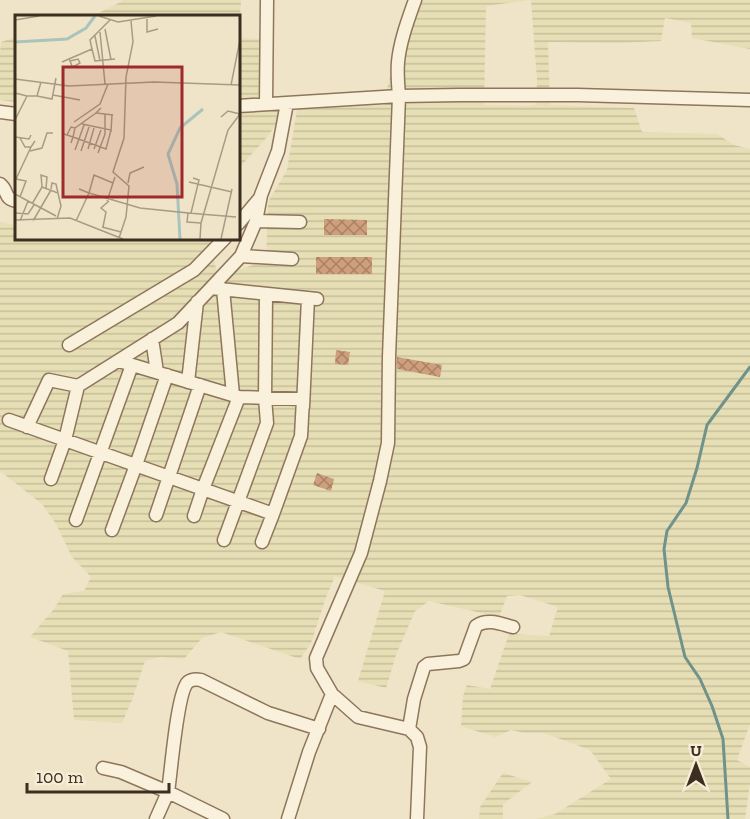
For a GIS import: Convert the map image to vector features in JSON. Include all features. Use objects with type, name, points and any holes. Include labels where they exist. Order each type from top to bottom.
[{"type":"street","points":[[266,104],[267,0]]},
{"type":"street","points":[[415,0],[401,46],[397,77],[399,96],[388,443],[361,553],[316,658],[317,668],[332,694],[358,717],[409,729],[417,737],[420,747],[417,819]]},
{"type":"street","points":[[240,106],[399,96],[578,95],[750,100]]},
{"type":"street","points":[[27,427],[49,380],[78,386],[178,322],[197,302],[217,289],[241,256],[256,221],[261,195],[278,151],[287,103]]},
{"type":"street","points":[[0,112],[15,114]]},
{"type":"street","points":[[0,184],[6,196],[15,201]]},
{"type":"street","points":[[240,221],[261,195]]},
{"type":"street","points":[[256,221],[300,222]]},
{"type":"street","points":[[69,345],[194,270],[223,240]]},
{"type":"street","points":[[241,256],[292,259]]},
{"type":"street","points":[[217,289],[312,298],[301,436],[262,542]]},
{"type":"street","points":[[194,516],[236,396],[217,289]]},
{"type":"street","points":[[225,540],[267,423],[265,398],[266,294]]},
{"type":"street","points":[[156,515],[170,477],[194,384],[197,302]]},
{"type":"street","points":[[112,530],[136,465],[162,374],[152,339]]},
{"type":"street","points":[[119,361],[236,396],[303,399]]},
{"type":"street","points":[[76,520],[132,365]]},
{"type":"street","points":[[51,479],[65,440],[78,386]]},
{"type":"street","points":[[302,422],[303,399]]},
{"type":"street","points":[[9,420],[273,514]]},
{"type":"street","points":[[409,729],[414,699],[424,667],[428,664],[464,659],[478,623],[492,622],[513,627]]},
{"type":"street","points":[[156,819],[168,792],[183,691],[187,683],[194,679],[201,680],[268,713],[319,729]]},
{"type":"street","points":[[288,819],[309,752],[332,694]]},
{"type":"street","points":[[103,768],[121,772],[224,819]]},
{"type":"shaded area","points":[[124,0],[241,0],[240,18],[240,15],[94,15]]},
{"type":"shaded area","points":[[409,0],[529,0],[486,6],[484,105],[529,106],[536,105],[537,80],[531,0],[750,0],[750,49],[692,38],[691,23],[665,18],[661,41],[548,42],[550,105],[634,108],[642,132],[717,134],[734,145],[750,149],[750,724],[737,760],[750,767],[745,819],[536,819],[555,814],[611,779],[590,750],[544,733],[511,730],[495,737],[461,726],[463,696],[467,685],[490,689],[509,634],[549,636],[558,607],[520,595],[507,596],[499,617],[429,601],[415,611],[396,655],[386,688],[358,681],[385,591],[335,576],[311,643],[300,659],[221,632],[202,638],[184,659],[160,657],[145,661],[122,723],[74,720],[68,651],[30,637],[54,609],[63,594],[84,591],[91,577],[72,557],[56,524],[42,504],[0,471],[0,222],[15,225],[15,240],[213,240],[212,253],[218,276],[266,261],[268,202],[287,170],[297,110],[384,104],[402,20]]},
{"type":"shaded area","points":[[15,37],[15,102],[0,100],[1,42]]},
{"type":"shaded area","points":[[240,38],[262,39],[258,99],[262,110],[283,112],[269,135],[240,167]]},
{"type":"shaded area","points":[[503,773],[532,782],[503,804],[503,819],[479,819],[480,807]]},
{"type":"building","points":[[324,219],[367,220],[367,235],[324,235]]},
{"type":"building","points":[[316,257],[372,257],[372,274],[316,274]]},
{"type":"building","points":[[336,350],[350,352],[348,365],[335,364]]},
{"type":"building","points":[[397,357],[442,365],[440,377],[397,369]]},
{"type":"building","points":[[317,473],[334,479],[331,491],[313,485]]},
{"type":"waterway","points":[[728,819],[723,739],[700,679],[685,657],[668,587],[664,549],[667,531],[686,503],[707,425],[750,367]]}]
